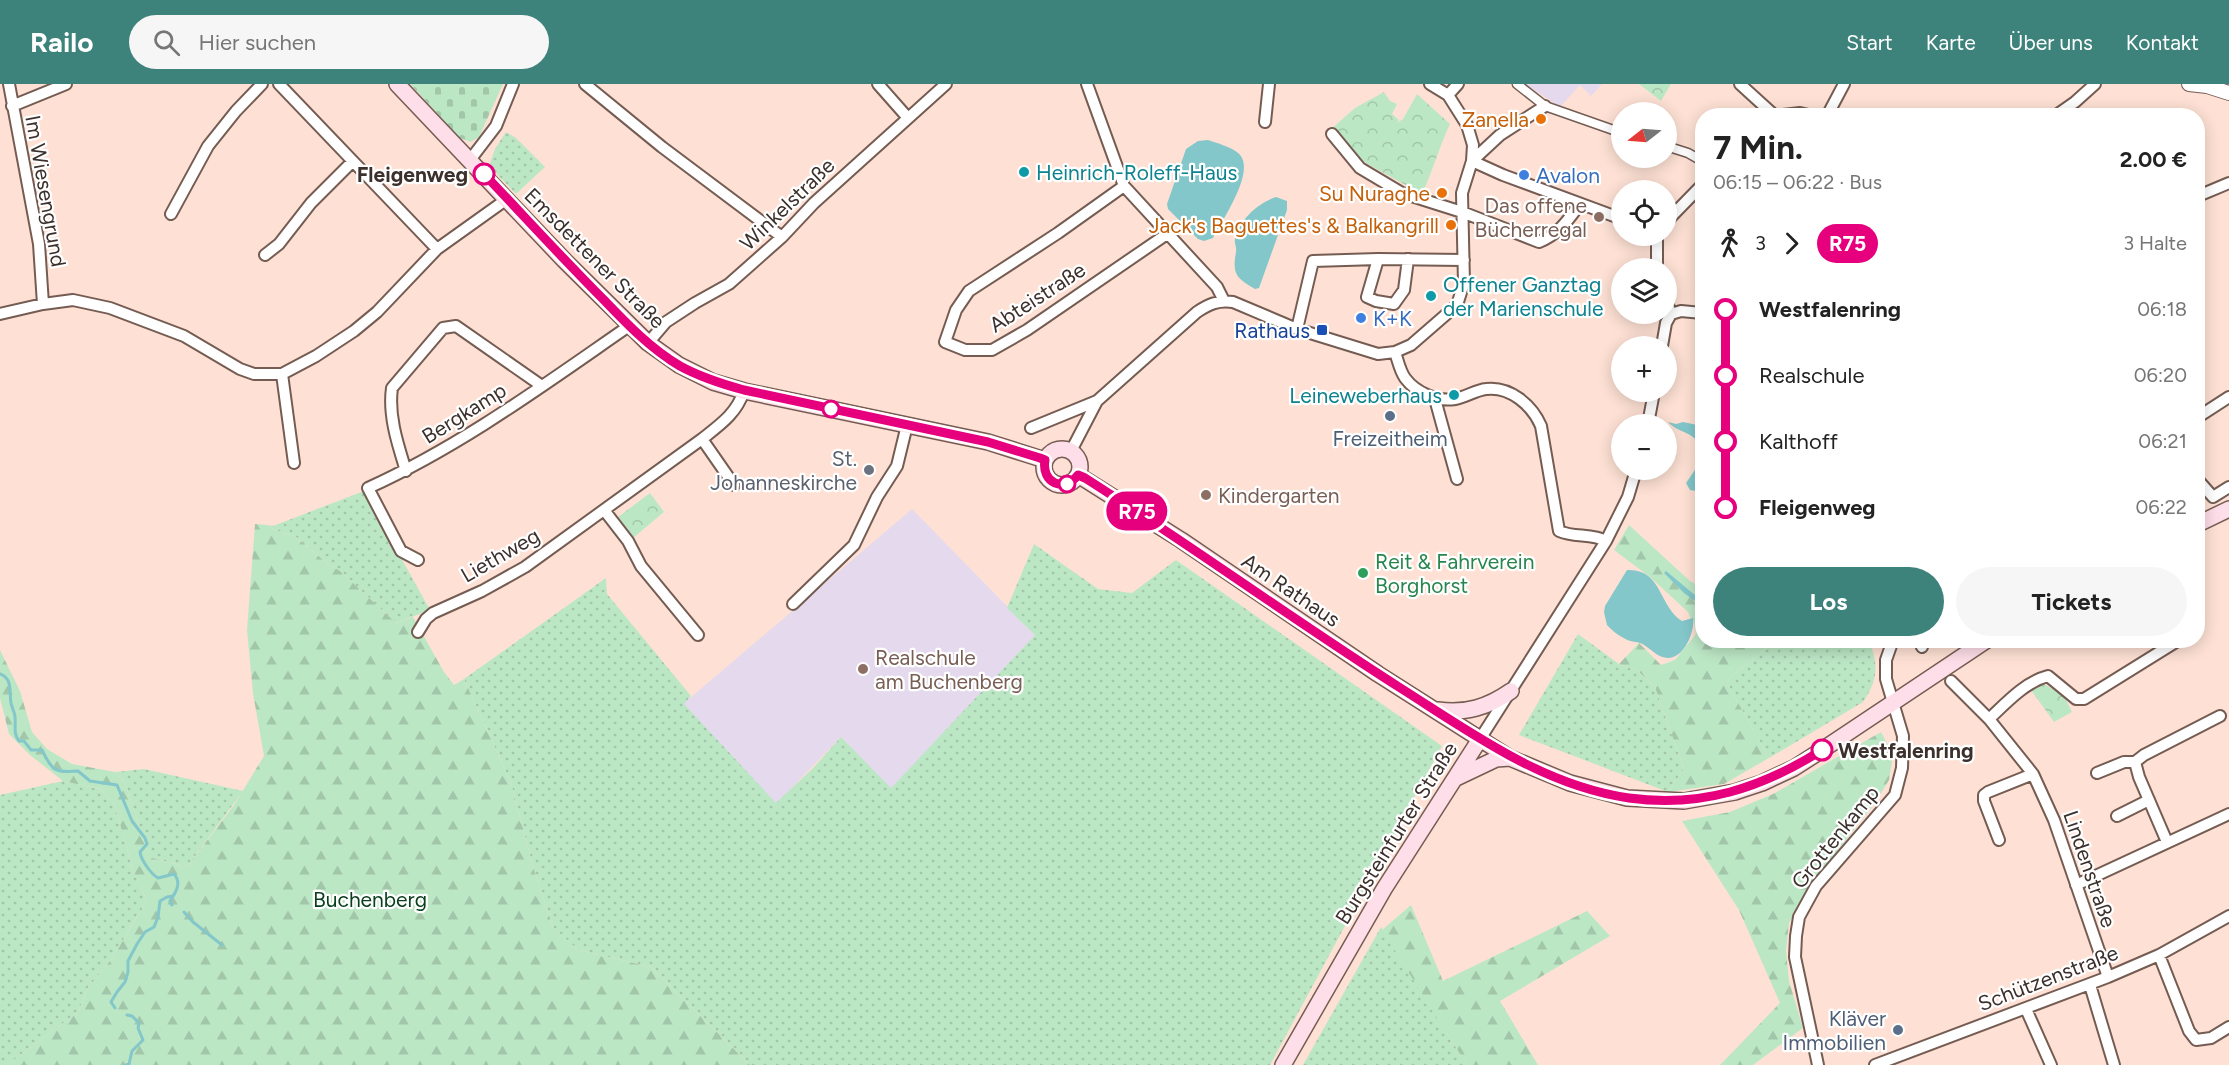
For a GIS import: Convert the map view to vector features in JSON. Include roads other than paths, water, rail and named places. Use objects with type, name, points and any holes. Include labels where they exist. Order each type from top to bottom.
[{"type":"main road","name":"Emsdettener Straße","points":[[397,84],[629,326],[679,365],[713,382],[988,442],[1045,460]]},
{"type":"main road","points":[[1064,448],[1071,451],[1080,462],[1078,475],[1068,484],[1054,483],[1045,473],[1045,460],[1056,449],[1064,448]]},
{"type":"main road","name":"Am Rathaus","points":[[1078,475],[1181,540],[1329,641],[1480,739]]},
{"type":"main road","points":[[2205,521],[2229,509]]},
{"type":"main road","points":[[1480,739],[1510,758],[1560,779],[1628,798],[1684,801],[1735,792],[1762,783],[1794,768],[1976,648]]},
{"type":"main road","points":[[1435,710],[1456,712],[1473,710],[1494,702],[1511,691]]},
{"type":"main road","name":"Burgsteinfurter Straße","points":[[1283,1065],[1384,889],[1480,739]]},
{"type":"main road","points":[[1456,778],[1496,759],[1510,758]]},
{"type":"street","name":"Im Wiesengrund","points":[[9,84],[39,244],[44,304]]},
{"type":"street","points":[[12,106],[66,84]]},
{"type":"street","points":[[171,214],[208,146],[236,111],[262,84]]},
{"type":"street","points":[[279,84],[437,249]]},
{"type":"street","points":[[470,160],[496,126],[513,84]]},
{"type":"street","points":[[585,84],[662,147],[782,237]]},
{"type":"street","points":[[878,84],[908,118]]},
{"type":"street","name":"Winkelstraße","points":[[648,343],[666,322],[729,284],[782,237],[814,203],[946,84]]},
{"type":"street","points":[[1086,84],[1124,186],[1217,287],[1224,301]]},
{"type":"street","points":[[1265,122],[1269,84]]},
{"type":"street","points":[[1071,451],[1097,402],[1197,312],[1210,304],[1233,302],[1297,329],[1378,354],[1395,352],[1411,345],[1457,305],[1464,283],[1462,193],[1472,161],[1473,145],[1471,134],[1448,95],[1430,84]]},
{"type":"street","points":[[1448,95],[1458,84]]},
{"type":"street","points":[[1517,84],[1545,106],[1611,130]]},
{"type":"street","points":[[1740,84],[1766,108]]},
{"type":"street","points":[[1831,108],[1844,84]]},
{"type":"street","points":[[2066,108],[2095,84]]},
{"type":"street","points":[[2188,84],[2207,86],[2229,93]]},
{"type":"street","points":[[1472,161],[1500,135],[1545,106]]},
{"type":"street","points":[[1332,134],[1360,168],[1402,193],[1461,212],[1539,242],[1561,230],[1580,204]]},
{"type":"street","points":[[1677,150],[1695,157]]},
{"type":"street","points":[[1472,161],[1611,215]]},
{"type":"street","points":[[265,255],[279,244],[311,203],[352,162]]},
{"type":"street","points":[[2205,193],[2229,183]]},
{"type":"street","name":"Abteistraße","points":[[1124,186],[1058,233],[969,291],[956,310],[945,342],[965,350],[992,350],[1027,330],[1167,234]]},
{"type":"street","points":[[1677,211],[1695,192]]},
{"type":"street","points":[[0,314],[73,300],[110,308],[184,336],[240,369],[254,374],[282,374],[316,356],[354,331],[377,312],[437,249],[507,199]]},
{"type":"street","points":[[1378,259],[1367,297],[1394,304],[1404,290],[1408,259]]},
{"type":"street","points":[[1297,329],[1313,261],[1464,260]]},
{"type":"street","points":[[1677,312],[1695,312]]},
{"type":"street","name":"Bergkamp","points":[[406,471],[393,420],[390,398],[392,388],[443,328],[456,326],[542,387]]},
{"type":"street","name":"Bergkamp","points":[[418,560],[401,551],[368,488],[406,471],[542,387],[629,326]]},
{"type":"street","points":[[1395,352],[1405,378],[1435,399],[1456,399],[1486,389],[1504,391],[1522,400],[1533,411],[1540,426],[1559,531],[1566,535],[1600,537],[1606,541]]},
{"type":"street","points":[[282,374],[294,462]]},
{"type":"street","name":"Liethweg","points":[[418,632],[426,619],[433,614],[482,591],[525,567],[702,439],[724,422],[738,406],[744,390]]},
{"type":"street","points":[[2205,412],[2229,397]]},
{"type":"street","points":[[1435,399],[1457,478]]},
{"type":"street","points":[[1031,428],[1097,402]]},
{"type":"street","points":[[793,604],[854,545],[877,497],[897,466],[907,425]]},
{"type":"street","points":[[702,439],[734,484]]},
{"type":"street","name":"Burgsteinfurter Straße","points":[[1480,739],[1606,541],[1628,497],[1633,480]]},
{"type":"street","points":[[2205,488],[2213,497],[2229,487]]},
{"type":"street","points":[[604,510],[628,541],[641,566],[698,635]]},
{"type":"street","name":"Grottenkamp","points":[[1818,1065],[1795,957],[1799,917],[1816,886],[1894,795],[1902,768],[1903,736],[1885,671],[1890,648]]},
{"type":"street","points":[[1989,718],[2007,701],[2038,679],[2048,676],[2076,699],[2084,699],[2167,648]]},
{"type":"street","name":"Lindenstraße","points":[[1951,681],[1989,718],[2033,774],[2054,820],[2108,977]]},
{"type":"street","points":[[2097,773],[2124,762],[2135,762],[2144,755],[2220,716]]},
{"type":"street","points":[[2135,762],[2139,777],[2167,842]]},
{"type":"street","points":[[1999,840],[1984,801],[1984,795],[2033,774]]},
{"type":"street","points":[[2117,816],[2149,800]]},
{"type":"street","points":[[2076,885],[2229,814]]},
{"type":"street","name":"Schützenstraße","points":[[1875,1065],[2090,985],[2159,955],[2229,916]]},
{"type":"street","points":[[2159,955],[2188,1031],[2196,1040],[2211,1038],[2229,1027]]},
{"type":"street","points":[[2090,985],[2114,1065]]},
{"type":"street","points":[[2026,1009],[2051,1065]]},
{"type":"water","points":[[1208,140],[1238,153],[1243,161],[1244,170],[1236,195],[1224,219],[1213,238],[1204,241],[1198,239],[1168,209],[1167,204],[1186,149],[1198,141]]},
{"type":"water","points":[[1276,197],[1287,201],[1287,210],[1259,288],[1255,289],[1243,282],[1235,270],[1235,239],[1245,219],[1263,203]]},
{"type":"water","points":[[1683,422],[1695,425],[1695,439],[1677,428],[1677,424]]},
{"type":"water","points":[[1695,470],[1695,491],[1690,490],[1686,483]]},
{"type":"water","points":[[1627,570],[1647,575],[1654,582],[1674,615],[1682,621],[1693,618],[1690,637],[1679,654],[1674,657],[1661,657],[1642,644],[1624,638],[1607,625],[1605,606]]},
{"type":"water","points":[[1666,571],[1695,595],[1695,601],[1684,593],[1664,573]]},
{"type":"waterway","points":[[0,674],[9,682],[15,715],[15,733],[19,741],[24,741],[31,750],[42,750],[52,766],[59,771],[78,771],[90,781],[117,785],[132,821],[145,838],[147,844],[140,852],[144,863],[158,878],[174,874],[178,881],[170,901],[172,905]]},
{"type":"waterway","points":[[115,1008],[111,1002],[125,982],[128,961],[145,932],[154,927],[160,901],[173,896]]},
{"type":"waterway","points":[[184,912],[222,945]]},
{"type":"waterway","points":[[126,1065],[129,1064],[132,1051],[143,1040],[138,1028],[139,1023],[132,1016],[127,1015]]},
{"type":"place","name":"Zanella","points":[[1541,119]]},
{"type":"place","name":"Heinrich-Roleff-Haus","points":[[1024,172]]},
{"type":"place","name":"Fleigenweg","points":[[484,174]]},
{"type":"place","name":"Avalon","points":[[1524,175]]},
{"type":"place","name":"Su Nuraghe","points":[[1442,193]]},
{"type":"place","name":"Das offene Bücherregal","points":[[1599,217]]},
{"type":"place","name":"Jack's Baguettes's & Balkangrill","points":[[1451,225]]},
{"type":"place","name":"Offener Ganztag der Marienschule","points":[[1431,296]]},
{"type":"place","name":"K+K","points":[[1361,318]]},
{"type":"place","name":"Rathaus","points":[[1322,330]]},
{"type":"place","name":"Leineweberhaus","points":[[1454,395]]},
{"type":"place","name":"Freizeitheim","points":[[1390,416]]},
{"type":"place","name":"St. Johanneskirche","points":[[869,470]]},
{"type":"place","name":"Kindergarten","points":[[1206,495]]},
{"type":"place","name":"Reit & Fahrverein Borghorst","points":[[1363,573]]},
{"type":"place","name":"Realschule am Buchenberg","points":[[863,669]]},
{"type":"place","name":"Westfalenring","points":[[1822,750]]},
{"type":"place","name":"Kläver Immobilien","points":[[1898,1030]]},
{"type":"park label","name":"Buchenberg","points":[[370,899]]}]
